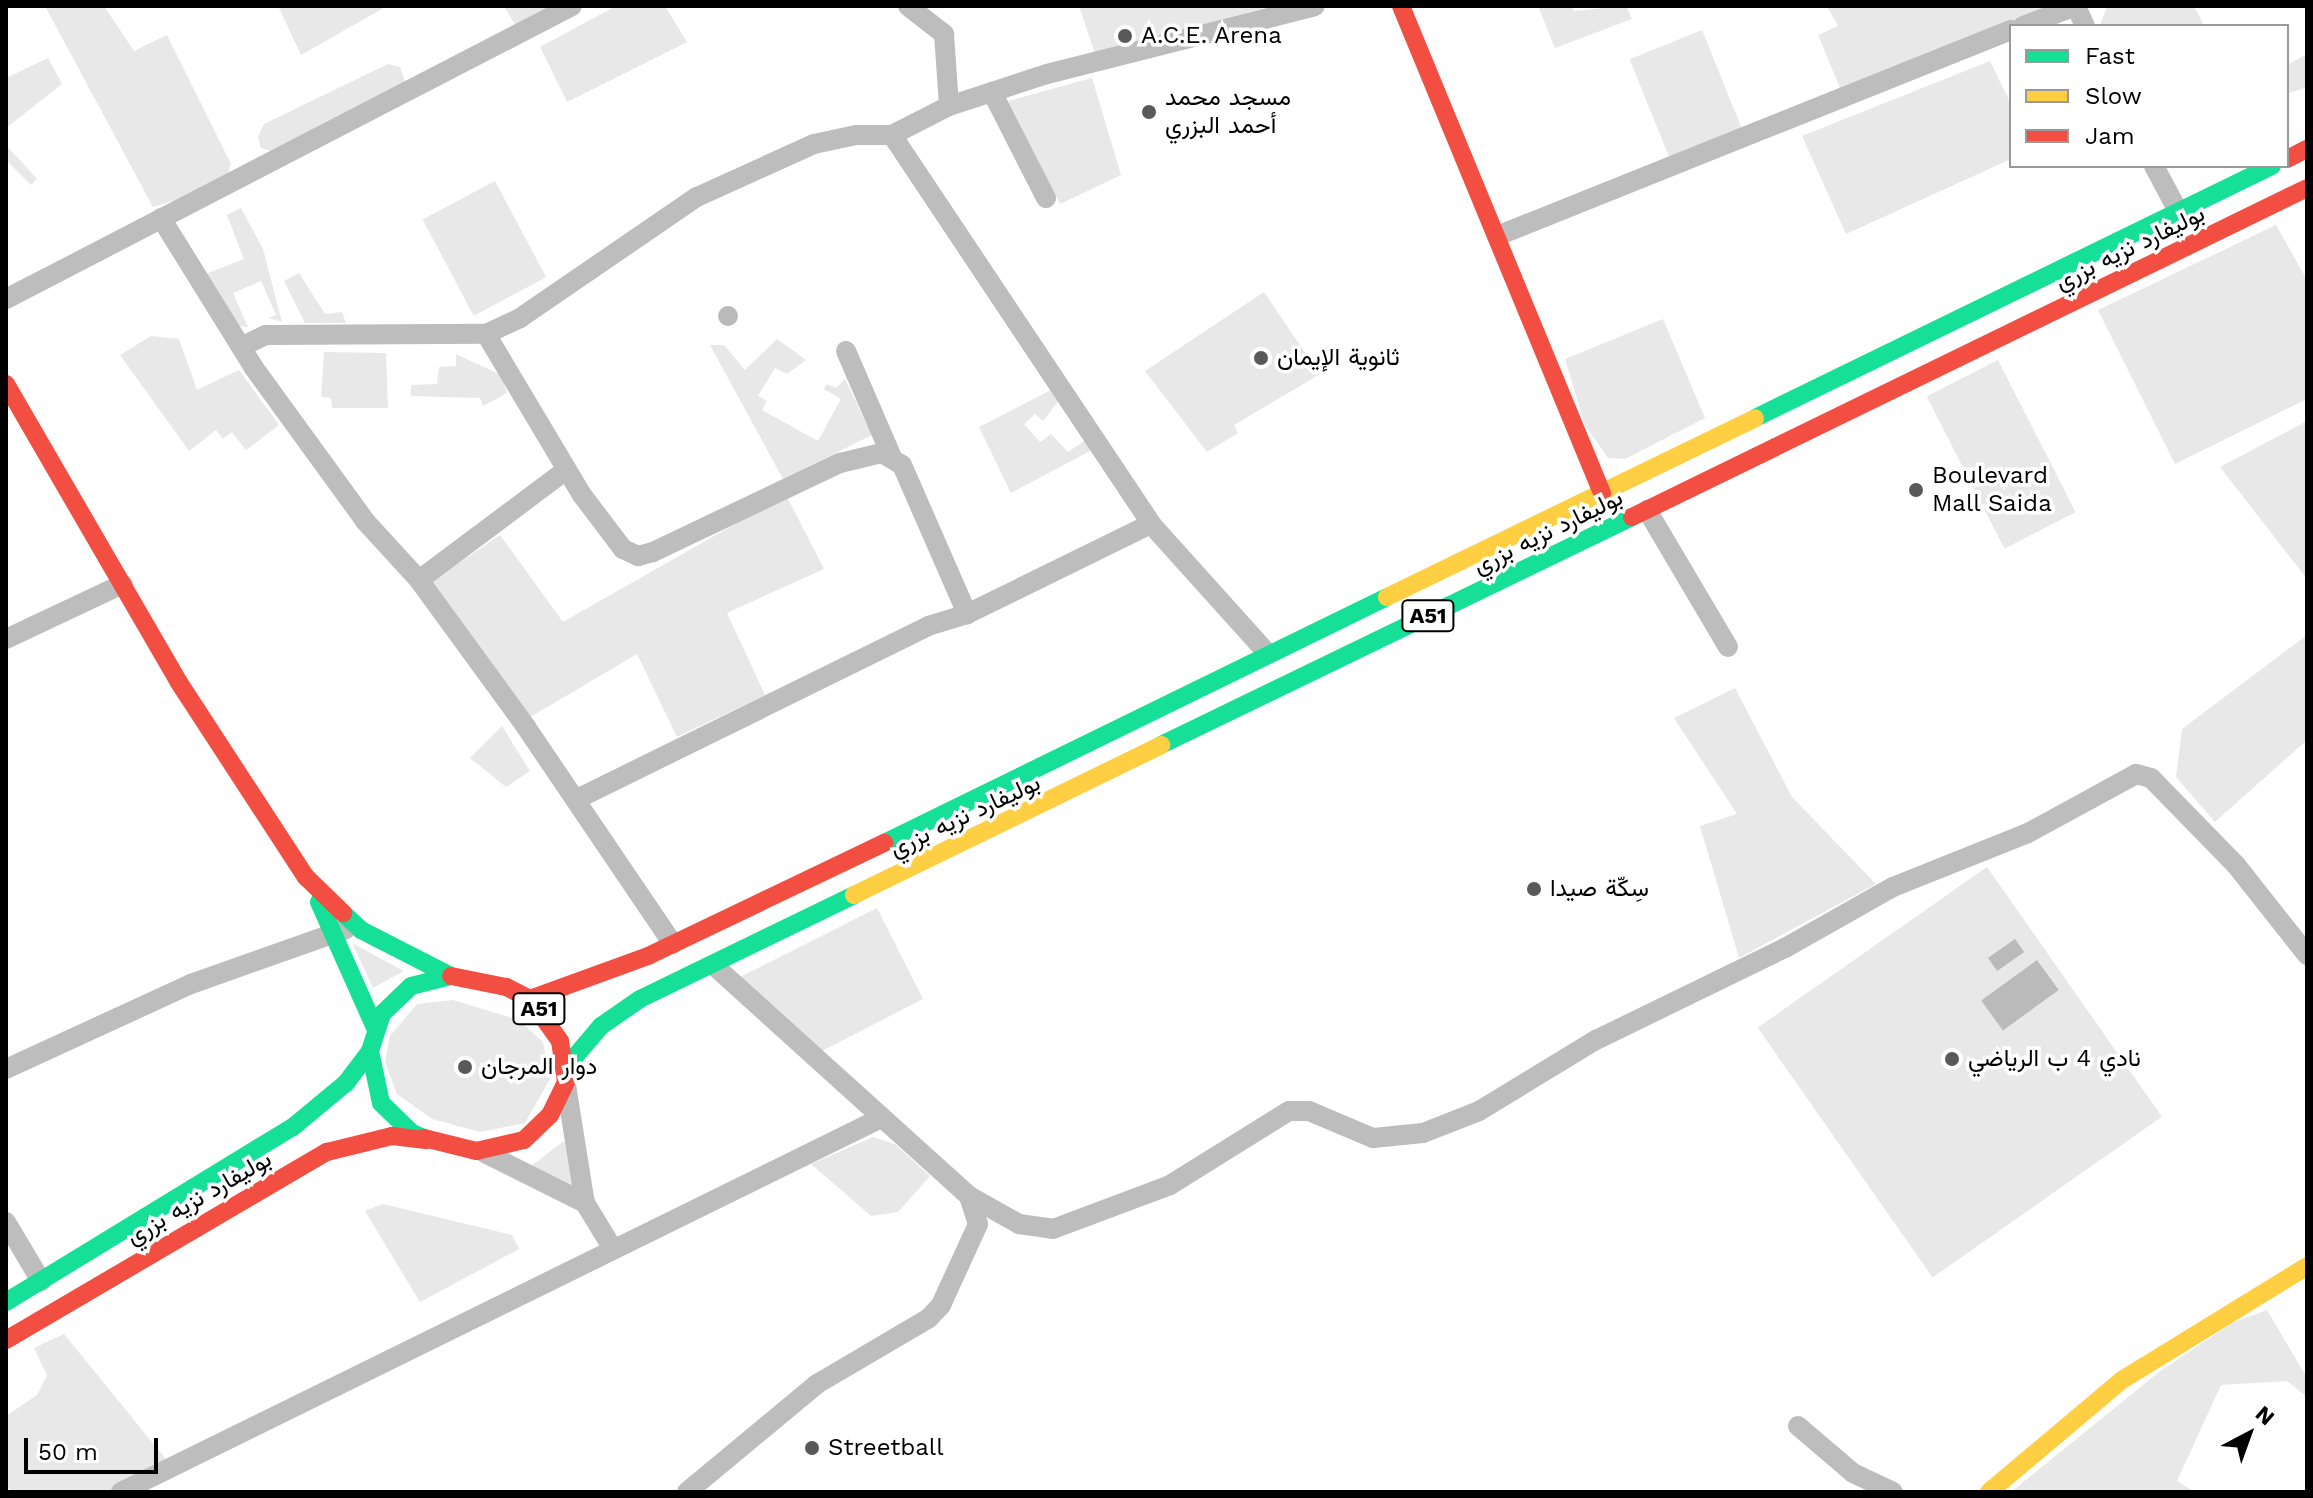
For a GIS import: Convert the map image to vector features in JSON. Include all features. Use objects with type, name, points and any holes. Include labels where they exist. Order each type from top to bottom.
[{"type":"main road","points":[[1401,6],[1602,493]]},
{"type":"main road","points":[[2289,158],[2307,149]]},
{"type":"main road","name":"بوليفارد نزيه بزري","points":[[530,999],[587,982],[673,944],[1099,740],[1267,653],[2268,168]]},
{"type":"main road","name":"بوليفارد نزيه بزري","points":[[566,1074],[578,1048],[622,1010],[2307,188]]},
{"type":"main road","points":[[6,384],[247,792],[344,929],[375,1028]]},
{"type":"main road","points":[[344,929],[451,976]]},
{"type":"main road","name":"A51","points":[[451,976],[506,987],[530,999],[547,1017],[566,1074],[550,1115],[524,1140],[476,1151],[428,1141],[381,1103],[370,1051],[375,1028],[411,986],[451,976]]},
{"type":"main road","name":"بوليفارد نزيه بزري","points":[[6,1302],[293,1127],[346,1083],[370,1051]]},
{"type":"main road","name":"بوليفارد نزيه بزري","points":[[6,1340],[327,1152],[392,1136],[428,1141]]},
{"type":"main road","points":[[1989,1492],[2122,1380],[2307,1266]]},
{"type":"street","points":[[6,299],[572,6]]},
{"type":"street","points":[[908,6],[944,34],[949,106]]},
{"type":"street","points":[[241,347],[266,335],[486,334],[520,318],[697,197],[814,144],[856,135],[892,135],[949,106],[992,92],[1315,6]]},
{"type":"street","points":[[2028,24],[2076,6]]},
{"type":"street","points":[[1497,236],[2009,31]]},
{"type":"street","points":[[992,92],[1046,198]]},
{"type":"street","points":[[892,135],[1151,524],[1267,653]]},
{"type":"street","points":[[2155,168],[2178,211]]},
{"type":"street","points":[[161,218],[241,347],[365,521],[419,580],[577,799],[673,944]]},
{"type":"street","points":[[486,334],[566,470],[616,543],[638,556],[840,463],[872,452],[891,455]]},
{"type":"street","points":[[846,351],[891,455],[908,477],[967,614]]},
{"type":"street","points":[[419,580],[566,470]]},
{"type":"street","points":[[1647,510],[1728,647]]},
{"type":"street","points":[[577,799],[914,633],[967,614],[1151,524]]},
{"type":"street","points":[[6,639],[123,584]]},
{"type":"street","points":[[713,965],[969,1196],[1019,1224],[1053,1229],[1170,1185],[1289,1111],[1309,1111],[1373,1138],[1423,1133],[1479,1111],[1596,1040],[1785,948],[1893,887],[2028,833],[2136,774],[2151,778],[2236,865],[2307,955]]},
{"type":"street","points":[[6,1069],[191,984],[344,929]]},
{"type":"street","points":[[566,1074],[585,1203],[613,1249]]},
{"type":"street","points":[[121,1492],[881,1118]]},
{"type":"street","points":[[476,1151],[497,1156],[585,1203]]},
{"type":"street","points":[[687,1492],[817,1384],[929,1318],[941,1305],[978,1224],[969,1196]]},
{"type":"street","points":[[6,1222],[41,1281]]},
{"type":"street","points":[[1798,1426],[1853,1473],[1893,1492]]},
{"type":"shaded area","points":[[45,6],[104,6],[134,51],[167,35],[231,164],[228,174],[186,197],[153,207]]},
{"type":"shaded area","points":[[278,6],[387,6],[301,55]]},
{"type":"shaded area","points":[[504,6],[556,6],[517,28]]},
{"type":"shaded area","points":[[616,6],[665,6],[687,42],[567,102],[540,47]]},
{"type":"shaded area","name":"A.C.E. Arena","points":[[1079,6],[1272,6],[1095,54]]},
{"type":"shaded area","points":[[1538,6],[1572,6],[1574,11],[1626,6],[1632,19],[1555,48]]},
{"type":"shaded area","points":[[1827,6],[2049,6],[1840,88],[1818,35],[1838,26]]},
{"type":"shaded area","points":[[2107,6],[2194,6],[2203,24],[2101,24]]},
{"type":"shaded area","points":[[1702,30],[1742,129],[1670,158],[1630,59]]},
{"type":"shaded area","points":[[2307,54],[2307,87],[2289,93],[2289,64]]},
{"type":"shaded area","points":[[48,58],[62,84],[6,128],[6,78]]},
{"type":"shaded area","points":[[1990,61],[2009,100],[2009,160],[1846,234],[1802,136]]},
{"type":"shaded area","points":[[388,64],[400,67],[405,82],[272,151],[261,148],[258,137],[264,124]]},
{"type":"shaded area","points":[[1092,78],[1121,175],[1060,204],[1008,101]]},
{"type":"shaded area","points":[[6,145],[37,179],[31,185],[6,160]]},
{"type":"shaded area","points":[[495,181],[546,277],[474,316],[423,219]]},
{"type":"shaded area","points":[[241,208],[263,249],[282,322],[269,318],[276,315],[261,281],[233,293],[248,327],[229,325],[203,275],[244,259],[227,215]]},
{"type":"shaded area","points":[[2276,225],[2307,280],[2307,399],[2175,464],[2098,310]]},
{"type":"shaded area","points":[[299,273],[325,314],[342,312],[346,323],[305,323],[284,281]]},
{"type":"shaded area","points":[[1264,292],[1308,357],[1314,354],[1322,373],[1234,425],[1238,433],[1207,452],[1145,371]]},
{"type":"shaded area","points":[[724,306],[732,306],[738,316],[732,326],[724,326],[718,320],[718,312]]},
{"type":"shaded area","points":[[1663,319],[1705,418],[1625,459],[1608,458],[1585,425],[1565,359]]},
{"type":"shaded area","points":[[151,336],[179,339],[197,390],[239,370],[279,425],[246,450],[232,432],[223,439],[216,430],[189,451],[120,355]]},
{"type":"shaded area","points":[[777,339],[806,360],[787,374],[775,368],[758,396],[767,401],[762,410],[818,441],[841,399],[824,389],[827,384],[836,388],[845,379],[872,435],[783,479],[710,345],[724,345],[745,370]]},
{"type":"shaded area","points":[[324,352],[386,353],[388,408],[332,408],[331,398],[321,397]]},
{"type":"shaded area","points":[[456,354],[501,375],[507,393],[483,406],[480,398],[411,396],[411,385],[437,384],[439,367],[456,366]]},
{"type":"shaded area","points":[[1998,360],[2076,512],[2004,549],[1927,396]]},
{"type":"shaded area","points":[[1053,389],[1060,399],[1043,421],[1035,414],[1024,424],[1040,442],[1051,434],[1068,452],[1086,440],[1092,450],[1011,493],[979,427]]},
{"type":"shaded area","points":[[2307,421],[2307,579],[2220,467]]},
{"type":"shaded area","points":[[786,495],[824,569],[727,613],[765,695],[677,737],[637,654],[527,719],[428,584],[500,535],[563,622]]},
{"type":"shaded area","points":[[2307,635],[2307,740],[2215,822],[2176,777],[2182,729]]},
{"type":"shaded area","points":[[1735,688],[1792,797],[1876,884],[1739,958],[1700,826],[1737,814],[1674,718]]},
{"type":"shaded area","points":[[502,726],[530,771],[506,787],[470,758]]},
{"type":"shaded area","name":"نادي 4 ب الرياضي","points":[[1987,867],[2162,1117],[1933,1277],[1758,1028]]},
{"type":"shaded area","points":[[877,908],[923,999],[818,1053],[736,979]]},
{"type":"shaded area","points":[[2015,939],[2024,952],[1997,971],[1988,958]]},
{"type":"shaded area","points":[[354,944],[404,971],[373,988]]},
{"type":"shaded area","points":[[2037,960],[2059,990],[2003,1030],[1981,1001]]},
{"type":"shaded area","points":[[453,1000],[519,1020],[543,1042],[550,1079],[525,1123],[480,1132],[432,1119],[397,1094],[385,1062],[390,1036],[417,1004]]},
{"type":"shaded area","points":[[873,1137],[895,1144],[930,1176],[898,1212],[871,1216],[811,1164]]},
{"type":"shaded area","points":[[564,1141],[572,1165],[575,1189],[531,1166]]},
{"type":"shaded area","points":[[383,1204],[512,1235],[519,1249],[420,1302],[365,1211]]},
{"type":"shaded area","points":[[2267,1310],[2307,1378],[2307,1397],[2287,1381],[2221,1385],[2177,1481],[2194,1492],[2011,1492],[2159,1372],[2234,1322]]},
{"type":"shaded area","points":[[64,1334],[169,1463],[114,1492],[14,1492],[6,1487],[6,1416],[37,1395],[47,1375],[34,1348]]},
{"type":"traffic: fast","points":[[1755,418],[2268,168]]},
{"type":"traffic: fast","points":[[1161,745],[1632,517]]},
{"type":"traffic: fast","points":[[884,843],[1387,597]]},
{"type":"traffic: fast","points":[[567,1066],[601,1026],[640,999],[854,895]]},
{"type":"traffic: fast","points":[[319,902],[375,1028]]},
{"type":"traffic: fast","points":[[343,913],[361,930],[451,976]]},
{"type":"traffic: fast","points":[[424,1138],[412,1133],[381,1103],[370,1051],[382,1014],[411,986],[451,976]]},
{"type":"traffic: fast","points":[[6,1302],[293,1127],[346,1083],[370,1051]]},
{"type":"traffic: slow","points":[[1387,597],[1755,418]]},
{"type":"traffic: slow","points":[[854,895],[1161,745]]},
{"type":"traffic: slow","points":[[1989,1492],[2122,1380],[2307,1266]]},
{"type":"traffic: jam","points":[[1401,6],[1602,493]]},
{"type":"traffic: jam","points":[[2289,158],[2307,149]]},
{"type":"traffic: jam","points":[[1632,517],[2307,188]]},
{"type":"traffic: jam","points":[[6,384],[178,681],[306,877],[343,913]]},
{"type":"traffic: jam","points":[[530,999],[648,956],[884,843]]},
{"type":"traffic: jam","points":[[424,1138],[476,1151],[524,1140],[550,1115],[566,1082],[560,1041],[530,999],[506,987],[451,976]]},
{"type":"traffic: jam","points":[[6,1340],[327,1152],[392,1136],[426,1140]]},
{"type":"place","name":"A.C.E. Arena","points":[[1125,36]]},
{"type":"place","name":"مسجد محمد أحمد البزري","points":[[1149,112]]},
{"type":"place","name":"ثانوية الإيمان","points":[[1261,358]]},
{"type":"place","name":"Boulevard Mall Saida","points":[[1916,490]]},
{"type":"place","name":"سِكّة صيدا","points":[[1534,889]]},
{"type":"place","name":"نادي 4 ب الرياضي","points":[[1952,1059]]},
{"type":"place","name":"دوار المرجان","points":[[465,1067]]},
{"type":"place","name":"Streetball","points":[[812,1448]]}]
